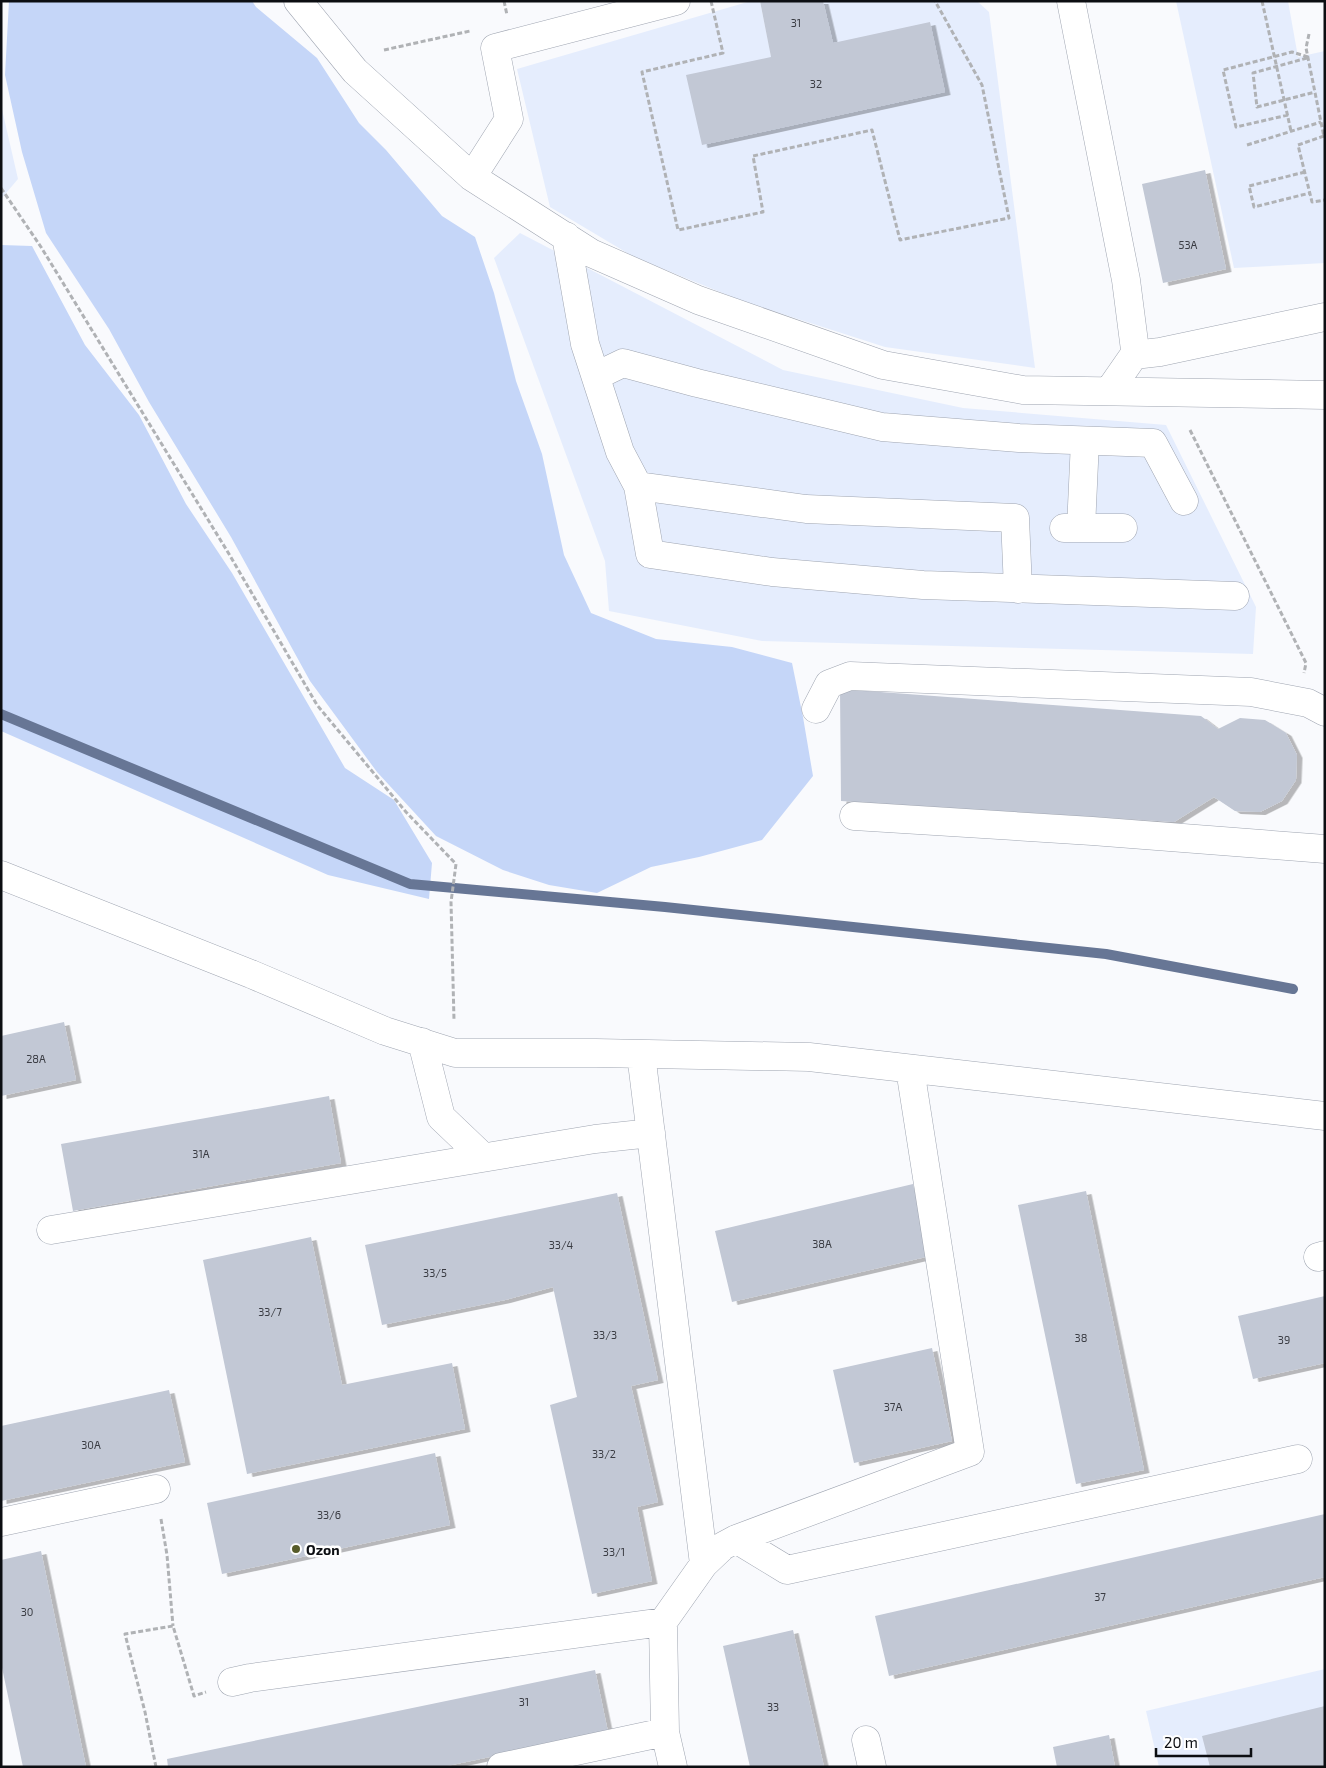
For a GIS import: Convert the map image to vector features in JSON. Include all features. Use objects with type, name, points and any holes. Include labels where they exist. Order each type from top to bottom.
[{"type":"street","points":[[298,1],[355,71],[472,177],[592,252],[698,300],[883,366],[1023,390],[1325,395]]},
{"type":"street","points":[[472,177],[509,119],[495,48],[676,1]]},
{"type":"street","points":[[1071,1],[1126,280],[1135,350],[1134,355],[1108,391]]},
{"type":"street","points":[[566,236],[585,344],[620,452],[638,486],[650,554],[772,572],[923,586],[1235,596]]},
{"type":"street","points":[[1134,355],[1160,352],[1325,317]]},
{"type":"street","points":[[596,376],[623,363],[697,383],[882,427],[1019,438],[1153,443],[1184,501]]},
{"type":"street","points":[[1085,441],[1072,528],[1123,528]]},
{"type":"street","points":[[638,486],[806,509],[1015,518],[1018,589]]},
{"type":"street","points":[[816,709],[829,684],[850,676],[1251,692],[1308,703],[1325,712]]},
{"type":"street","points":[[854,816],[1092,831],[1325,849]]},
{"type":"street","points":[[1,875],[251,974],[385,1030],[456,1053],[809,1057],[1325,1116]]},
{"type":"street","points":[[422,1042],[441,1117],[483,1158]]},
{"type":"street","points":[[641,1054],[704,1564]]},
{"type":"street","points":[[673,1767],[664,1732],[663,1622],[704,1564],[723,1546],[736,1539],[970,1452],[910,1069]]},
{"type":"street","points":[[51,1230],[594,1139],[651,1133]]},
{"type":"street","points":[[736,1539],[787,1570],[1298,1459]]},
{"type":"street","points":[[1,1522],[156,1489]]},
{"type":"street","points":[[241,1680],[663,1622]]},
{"type":"street","points":[[501,1767],[664,1732]]},
{"type":"street","points":[[866,1740],[872,1767]]},
{"type":"path","points":[[711,1],[723,53],[642,72],[678,230],[764,212],[752,156],[872,130],[900,240],[1009,218],[982,85],[935,1]]},
{"type":"path","points":[[1262,1],[1291,131]]},
{"type":"path","points":[[384,50],[479,29]]},
{"type":"path","points":[[1309,34],[1306,48],[1324,136],[1298,145],[1312,202],[1325,200]]},
{"type":"path","points":[[1288,116],[1236,127],[1223,70],[1292,52],[1308,57]]},
{"type":"path","points":[[1308,57],[1253,73],[1257,107],[1315,92]]},
{"type":"path","points":[[1246,145],[1321,122]]},
{"type":"path","points":[[1305,172],[1249,186],[1254,207],[1310,193]]},
{"type":"path","points":[[1,188],[41,246],[229,554],[317,705],[406,812],[456,864],[451,902],[455,1029]]},
{"type":"path","points":[[1190,430],[1306,664],[1304,678]]},
{"type":"path","points":[[156,1489],[167,1555],[173,1626],[194,1696],[241,1680]]},
{"type":"path","points":[[156,1767],[125,1634],[173,1626]]},
{"type":"shaded area","points":[[9,1],[252,1],[256,7],[317,58],[359,123],[386,150],[442,216],[475,237],[494,293],[516,381],[542,454],[564,555],[591,613],[656,639],[732,647],[792,663],[813,776],[762,840],[699,857],[651,867],[597,893],[549,885],[503,870],[436,836],[377,772],[310,681],[231,537],[149,402],[109,329],[46,233],[22,152],[5,75]]},
{"type":"shaded area","points":[[751,1],[760,1],[771,56],[832,43],[823,1],[977,1],[989,12],[1035,368],[885,347],[742,301],[634,257],[550,207],[517,69]]},
{"type":"shaded area","points":[[1176,1],[1288,1],[1298,57],[1325,51],[1325,263],[1234,268]]},
{"type":"shaded area","points":[[1,105],[18,179],[1,199]]},
{"type":"shaded area","points":[[520,233],[783,370],[963,408],[1166,425],[1256,607],[1253,654],[762,641],[609,611],[605,561],[494,258]]},
{"type":"shaded area","points":[[1,245],[32,246],[85,345],[139,415],[186,504],[232,573],[345,768],[394,800],[432,863],[429,899],[328,875],[1,731]]},
{"type":"shaded area","points":[[1325,1669],[1325,1767],[1159,1767],[1146,1711]]},
{"type":"building","points":[[760,1],[823,1],[833,43],[930,22],[945,92],[702,145],[686,75],[771,57]]},
{"type":"building","points":[[1205,170],[1226,269],[1163,283],[1142,184]]},
{"type":"building","points":[[840,689],[1201,716],[1218,729],[1240,718],[1265,720],[1286,733],[1297,755],[1296,780],[1282,801],[1260,812],[1235,811],[1214,797],[1174,822],[841,801]]},
{"type":"building","points":[[64,1022],[76,1080],[1,1096],[1,1036]]},
{"type":"building","points":[[329,1096],[341,1163],[73,1211],[61,1144]]},
{"type":"building","points":[[913,1184],[930,1256],[732,1302],[715,1231]]},
{"type":"building","points":[[1086,1191],[1144,1470],[1076,1484],[1018,1205]]},
{"type":"building","points":[[617,1193],[658,1380],[631,1386],[658,1502],[637,1507],[652,1581],[592,1594],[550,1405],[577,1397],[553,1287],[505,1300],[382,1325],[365,1245]]},
{"type":"building","points":[[311,1237],[342,1385],[452,1363],[465,1429],[247,1474],[203,1260]]},
{"type":"building","points":[[1325,1296],[1325,1363],[1253,1379],[1238,1316]]},
{"type":"building","points":[[932,1348],[952,1441],[854,1463],[833,1370]]},
{"type":"building","points":[[169,1390],[185,1462],[1,1501],[1,1426]]},
{"type":"building","points":[[435,1453],[450,1525],[222,1574],[207,1503]]},
{"type":"building","points":[[1325,1514],[1325,1577],[889,1676],[875,1616]]},
{"type":"building","points":[[41,1551],[86,1767],[23,1767],[1,1663],[1,1560]]},
{"type":"building","points":[[793,1630],[824,1767],[750,1767],[723,1646]]},
{"type":"building","points":[[595,1670],[608,1732],[442,1767],[168,1767],[167,1759]]},
{"type":"building","points":[[1325,1706],[1325,1767],[1210,1767],[1202,1736]]},
{"type":"building","points":[[1109,1735],[1115,1767],[1057,1767],[1053,1747]]},
{"type":"waterway","points":[[1,714],[410,884],[665,907],[1106,954],[1293,989]]},
{"type":"place","name":"Ozon","points":[[296,1549]]}]
